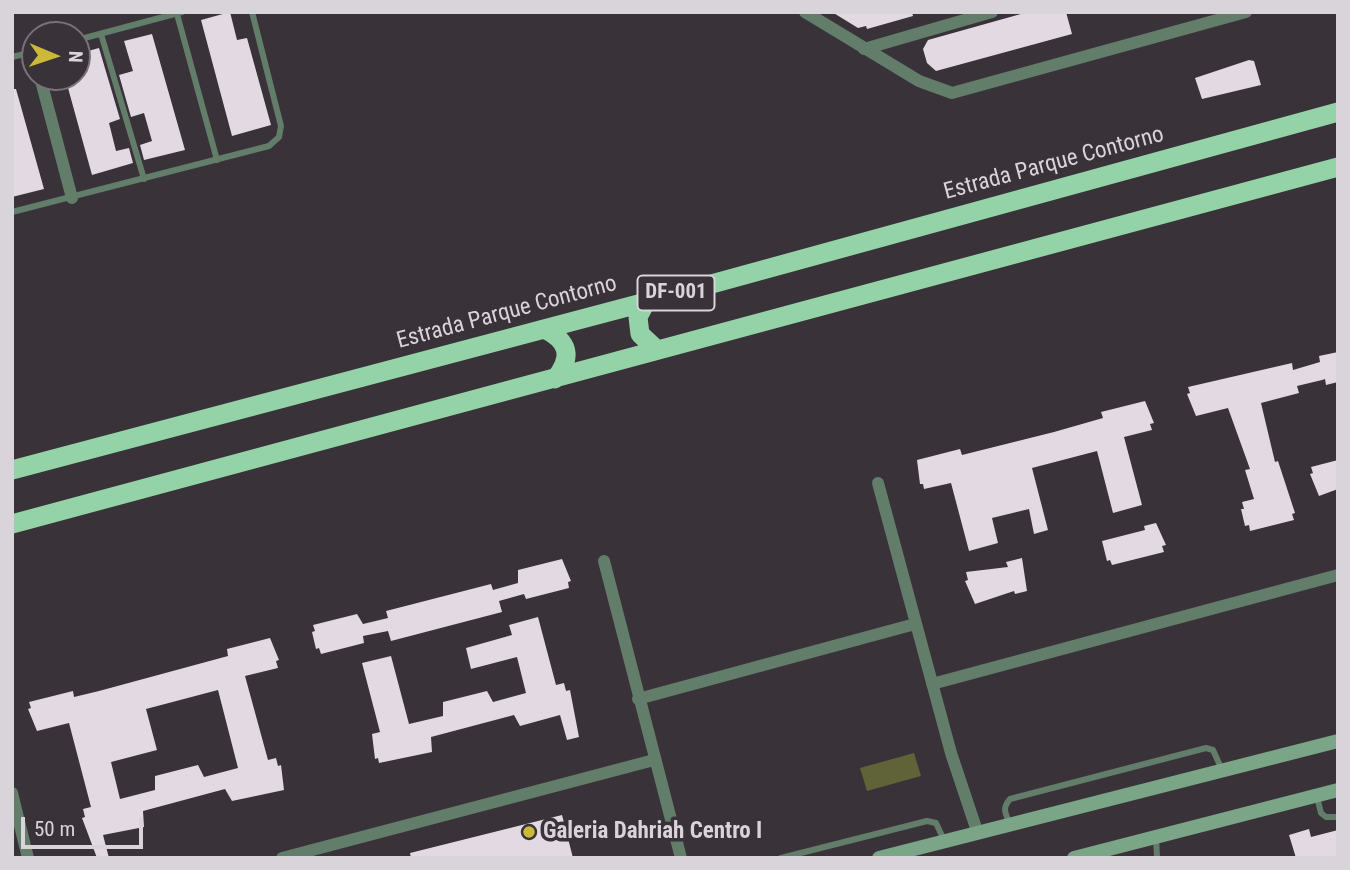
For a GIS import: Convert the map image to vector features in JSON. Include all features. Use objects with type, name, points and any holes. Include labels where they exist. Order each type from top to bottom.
[{"type":"highway","name":"Estrada Parque Contorno","points":[[12,470],[646,302],[1338,112]]},
{"type":"highway","name":"DF-001","points":[[12,524],[1338,167]]},
{"type":"highway","points":[[646,302],[638,317],[640,334],[656,349]]},
{"type":"highway","points":[[544,329],[557,335],[566,346],[567,360],[555,379]]},
{"type":"main road","points":[[879,858],[1338,741]]},
{"type":"main road","points":[[1074,858],[1338,790]]},
{"type":"street","points":[[805,12],[919,80],[952,93],[1246,12]]},
{"type":"street","points":[[864,49],[992,12]]},
{"type":"street","points":[[44,91],[72,198]]},
{"type":"street","points":[[878,483],[951,753],[977,831]]},
{"type":"street","points":[[604,561],[681,858]]},
{"type":"street","points":[[932,684],[1338,575]]},
{"type":"street","points":[[638,699],[915,624]]},
{"type":"street","points":[[282,858],[654,760]]},
{"type":"street","points":[[12,793],[27,857]]},
{"type":"lane","points":[[12,212],[269,146],[279,137],[281,126],[252,12]]},
{"type":"lane","points":[[91,36],[180,13],[217,160]]},
{"type":"lane","points":[[101,34],[144,179]]},
{"type":"lane","points":[[1010,824],[1004,812],[1004,805],[1010,799],[1206,748],[1217,756],[1223,772]]},
{"type":"lane","points":[[1317,795],[1321,813],[1326,817],[1338,817]]},
{"type":"lane","points":[[781,858],[927,821],[936,823],[944,840]]},
{"type":"lane","points":[[1156,837],[1157,858]]},
{"type":"green space","points":[[914,753],[921,776],[867,791],[860,768]]},
{"type":"building","points":[[230,12],[237,40],[247,38],[271,125],[232,136],[201,20]]},
{"type":"building","points":[[832,12],[912,12],[913,16],[867,29],[866,26],[858,28]]},
{"type":"building","points":[[1028,12],[1066,12],[1072,34],[936,71],[927,63],[923,49],[928,40]]},
{"type":"building","points":[[152,34],[185,150],[144,160],[140,145],[152,141],[144,113],[131,117],[119,75],[133,71],[124,41]]},
{"type":"building","points":[[99,48],[120,119],[109,123],[116,151],[129,148],[133,163],[92,175],[69,91],[91,91],[91,50]]},
{"type":"building","points":[[1249,60],[1254,61],[1261,85],[1202,99],[1195,78]]},
{"type":"building","points":[[12,89],[16,89],[44,189],[12,197]]},
{"type":"building","points":[[1338,352],[1338,382],[1326,385],[1325,379],[1297,386],[1299,393],[1261,403],[1275,462],[1278,461],[1295,513],[1292,514],[1294,520],[1250,531],[1249,525],[1245,526],[1241,509],[1244,509],[1242,502],[1254,499],[1245,470],[1250,469],[1228,408],[1196,416],[1187,394],[1190,393],[1188,387],[1292,363],[1293,370],[1320,362],[1319,356]]},
{"type":"building","points":[[1145,401],[1154,423],[1150,424],[1152,430],[1124,437],[1142,505],[1113,513],[1097,451],[1032,468],[1048,530],[1034,534],[1029,509],[992,518],[998,543],[969,551],[951,483],[924,489],[923,484],[920,484],[917,460],[960,449],[962,455],[1054,432],[1103,418],[1101,412]]},
{"type":"building","points":[[1338,460],[1338,489],[1319,496],[1310,474],[1313,473],[1311,467]]},
{"type":"building","points":[[1156,523],[1166,545],[1162,546],[1164,552],[1112,565],[1110,560],[1107,561],[1102,541],[1145,530],[1144,526]]},
{"type":"building","points":[[1022,558],[1027,591],[1015,594],[1014,591],[975,604],[965,581],[968,580],[966,572],[1008,567],[1006,562]]},
{"type":"building","points":[[562,559],[571,581],[568,582],[569,588],[526,599],[524,594],[499,601],[502,612],[391,641],[388,631],[363,636],[364,643],[321,654],[319,648],[316,649],[313,625],[357,614],[363,624],[388,618],[386,611],[491,584],[493,590],[518,583],[518,570]]},
{"type":"building","points":[[538,617],[556,685],[564,683],[566,691],[570,690],[579,737],[567,740],[560,715],[520,726],[514,715],[431,737],[432,752],[379,763],[378,758],[375,759],[372,734],[380,732],[362,663],[391,656],[409,724],[443,716],[443,702],[487,691],[493,702],[526,693],[517,657],[471,669],[466,648],[512,635],[509,625]]},
{"type":"building","points":[[270,638],[279,660],[276,661],[278,668],[245,676],[268,760],[276,758],[278,766],[281,765],[284,790],[232,801],[225,789],[143,811],[144,827],[103,835],[109,858],[97,858],[82,818],[85,817],[83,809],[91,807],[69,723],[37,731],[28,709],[31,708],[29,702],[73,691],[74,697],[99,691],[228,656],[227,649]],"holes":[[[218,690],[238,768],[204,777],[198,765],[155,776],[155,790],[120,799],[111,762],[157,750],[146,709]]]},
{"type":"building","name":"Galeria Dahriah Centro I","points":[[562,815],[573,858],[411,858],[410,853]]},
{"type":"building","points":[[1309,829],[1311,837],[1338,830],[1338,858],[1296,858],[1289,835]]},
{"type":"place","name":"Galeria Dahriah Centro I","points":[[529,832]]}]
